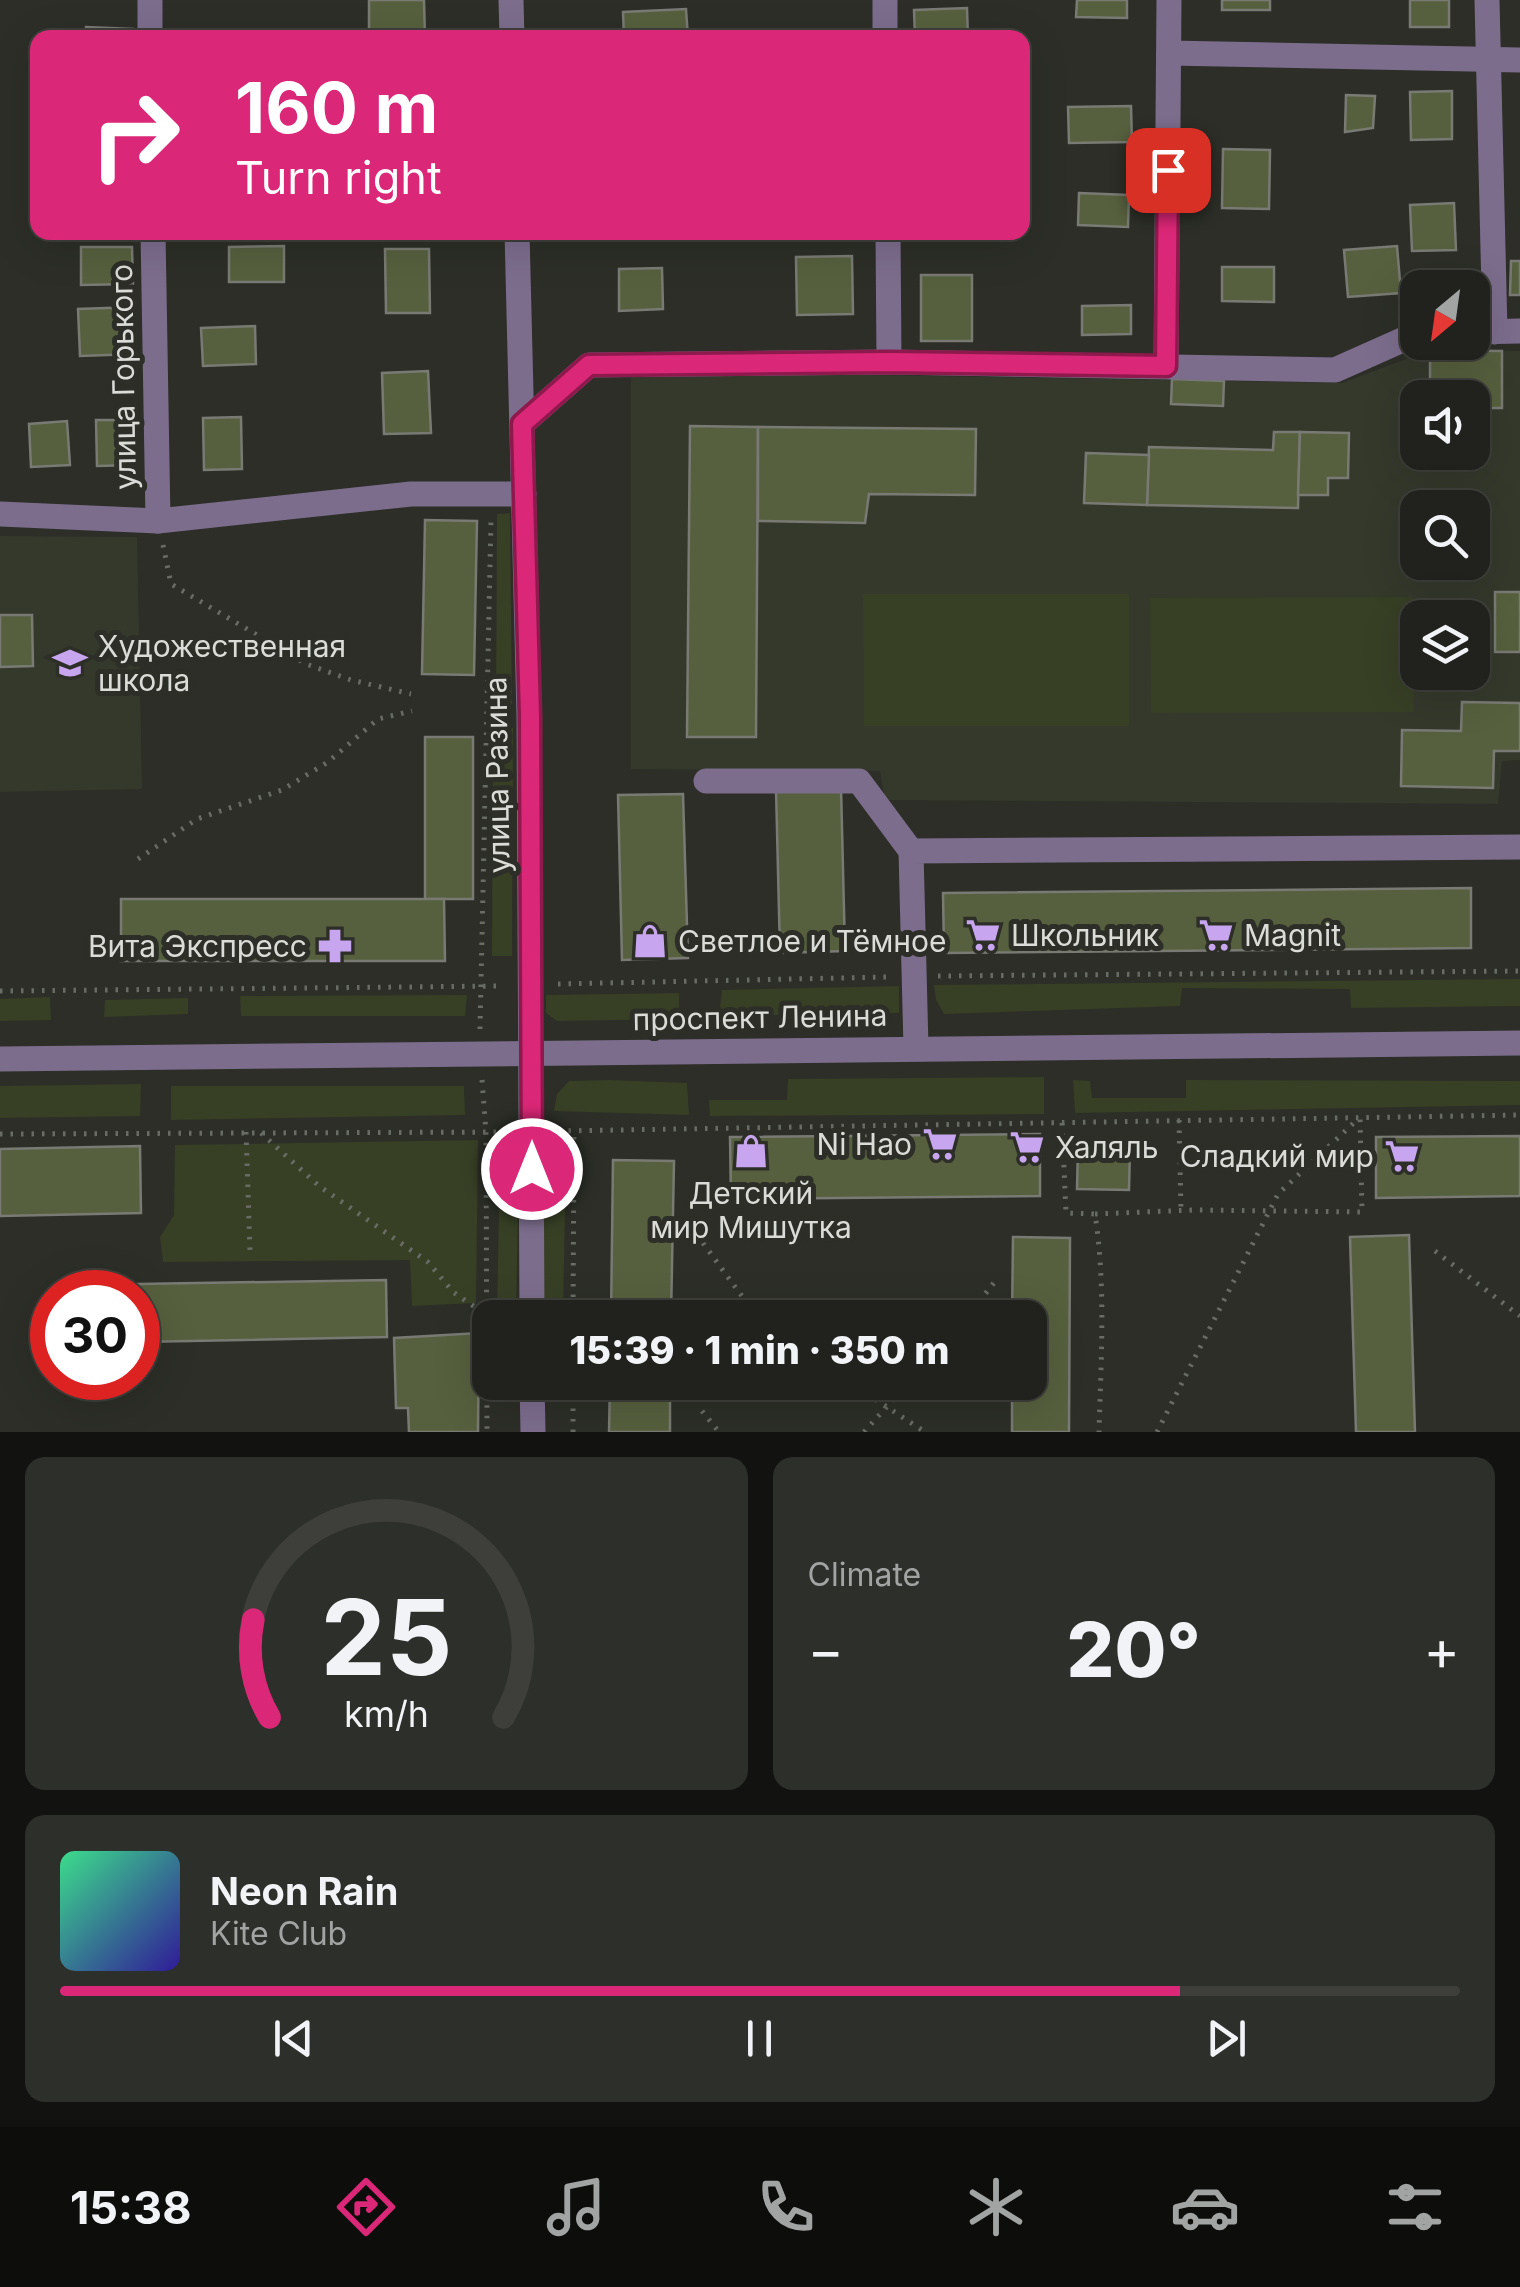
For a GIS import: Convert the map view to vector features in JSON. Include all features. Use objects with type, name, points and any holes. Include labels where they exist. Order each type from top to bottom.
[{"type":"street","points":[[150,0],[150,30]]},
{"type":"street","points":[[511,0],[512,30]]},
{"type":"street","points":[[884,0],[885,30]]},
{"type":"street","points":[[1166,366],[1169,0]]},
{"type":"street","points":[[1486,0],[1496,332]]},
{"type":"street","points":[[1170,53],[1520,60]]},
{"type":"street","name":"улица Горького","points":[[153,240],[158,520]]},
{"type":"street","name":"улица Разина","points":[[517,240],[532,1052],[532,1300]]},
{"type":"street","points":[[888,240],[889,362]]},
{"type":"street","points":[[522,424],[589,365],[889,362],[1335,370],[1400,341]]},
{"type":"street","points":[[0,514],[158,520],[411,494],[524,494]]},
{"type":"street","points":[[706,781],[859,781],[911,852],[916,1048]]},
{"type":"street","points":[[911,852],[1520,847]]},
{"type":"street","name":"проспект Ленина","points":[[0,1059],[1520,1042]]},
{"type":"street","points":[[532,1400],[532,1432]]},
{"type":"path","points":[[488,1300],[486,1132],[480,1052],[491,492]]},
{"type":"path","points":[[158,520],[171,584],[306,664],[412,694]]},
{"type":"path","points":[[138,859],[197,820],[282,790],[328,762],[378,719],[412,710]]},
{"type":"path","points":[[0,991],[1520,971]]},
{"type":"path","points":[[0,1134],[532,1132],[1520,1115]]},
{"type":"path","points":[[1062,1122],[1066,1212],[1362,1212],[1360,1118]]},
{"type":"path","points":[[1157,1432],[1278,1194],[1360,1118]]},
{"type":"path","points":[[1179,1120],[1181,1210]]},
{"type":"path","points":[[573,1300],[574,1131]]},
{"type":"path","points":[[246,1132],[250,1250]]},
{"type":"path","points":[[260,1132],[319,1186],[428,1262],[454,1292],[472,1305]]},
{"type":"path","points":[[1095,1214],[1102,1310],[1099,1432]]},
{"type":"path","points":[[703,1243],[745,1300]]},
{"type":"path","points":[[1435,1250],[1520,1316]]},
{"type":"path","points":[[980,1300],[997,1279]]},
{"type":"path","points":[[487,1400],[487,1432]]},
{"type":"path","points":[[572,1432],[573,1400]]},
{"type":"path","points":[[874,1400],[925,1432]]},
{"type":"path","points":[[864,1432],[892,1400]]},
{"type":"path","points":[[702,1411],[719,1432]]},
{"type":"shaded area","points":[[1490,351],[1520,351],[1520,760],[1502,761],[1498,804],[885,800],[880,771],[631,769],[631,371],[1342,383],[1403,360],[1490,360]]},
{"type":"shaded area","name":"Художественная школа","points":[[0,536],[137,537],[142,789],[0,792]]},
{"type":"green space","points":[[510,513],[512,704],[496,704],[497,514]]},
{"type":"green space","points":[[863,594],[1129,594],[1129,726],[864,726]]},
{"type":"green space","points":[[1413,597],[1400,600],[1400,690],[1414,690],[1414,712],[1151,713],[1150,598]]},
{"type":"green space","points":[[493,725],[513,728],[512,956],[492,956]]},
{"type":"green space","points":[[1520,979],[1520,1006],[1351,1008],[1350,989],[1182,988],[1180,1006],[944,1014],[934,985]]},
{"type":"green space","points":[[899,986],[899,1013],[719,1016],[722,990]]},
{"type":"green space","points":[[679,993],[679,1019],[557,1021],[546,1013],[546,995]]},
{"type":"green space","points":[[467,995],[465,1016],[241,1016],[240,996]]},
{"type":"green space","points":[[50,997],[51,1020],[0,1021],[0,999]]},
{"type":"green space","points":[[188,998],[188,1014],[104,1017],[105,1000]]},
{"type":"green space","points":[[1044,1077],[1044,1114],[710,1116],[709,1100],[787,1100],[788,1079]]},
{"type":"green space","points":[[1073,1080],[1090,1081],[1092,1098],[1186,1098],[1186,1080],[1520,1081],[1520,1105],[1075,1113]]},
{"type":"green space","points":[[569,1081],[687,1083],[689,1115],[554,1111],[557,1094]]},
{"type":"green space","points":[[141,1084],[140,1116],[0,1118],[0,1086]]},
{"type":"green space","points":[[171,1086],[464,1086],[465,1115],[171,1120]]},
{"type":"green space","points":[[478,1140],[476,1300],[412,1306],[410,1260],[163,1262],[160,1237],[174,1215],[175,1145]]},
{"type":"green space","points":[[500,1148],[519,1148],[516,1300],[497,1300]]},
{"type":"green space","points":[[566,1151],[563,1300],[544,1300],[543,1152]]},
{"type":"building","points":[[369,0],[424,0],[425,30],[369,30]]},
{"type":"building","points":[[1077,0],[1127,0],[1127,18],[1076,17]]},
{"type":"building","points":[[1222,0],[1270,0],[1270,10],[1222,10]]},
{"type":"building","points":[[1410,0],[1449,0],[1449,27],[1410,27]]},
{"type":"building","points":[[967,8],[968,30],[915,30],[914,10]]},
{"type":"building","points":[[686,9],[687,30],[624,30],[623,12]]},
{"type":"building","points":[[86,27],[133,29],[133,30]]},
{"type":"building","points":[[1452,91],[1452,139],[1411,140],[1410,92]]},
{"type":"building","points":[[1346,95],[1375,96],[1373,128],[1345,132]]},
{"type":"building","points":[[1131,106],[1132,142],[1069,143],[1068,107]]},
{"type":"building","points":[[1223,149],[1270,150],[1269,209],[1222,208]]},
{"type":"building","points":[[1079,193],[1129,195],[1128,227],[1078,225]]},
{"type":"building","points":[[1454,203],[1456,250],[1412,251],[1410,205]]},
{"type":"building","points":[[284,246],[284,282],[229,282],[229,247]]},
{"type":"building","points":[[1397,246],[1400,293],[1348,297],[1344,250]]},
{"type":"building","points":[[81,247],[132,247],[133,284],[81,285]]},
{"type":"building","points":[[385,249],[429,249],[430,313],[386,313]]},
{"type":"building","points":[[852,256],[853,314],[797,315],[796,257]]},
{"type":"building","points":[[1511,261],[1520,261],[1520,295],[1510,295]]},
{"type":"building","points":[[1222,267],[1274,267],[1274,302],[1222,301]]},
{"type":"building","points":[[662,268],[663,309],[619,311],[619,269]]},
{"type":"building","points":[[921,275],[972,275],[972,341],[921,341]]},
{"type":"building","points":[[1131,305],[1131,334],[1082,335],[1082,306]]},
{"type":"building","points":[[134,307],[136,354],[80,356],[78,309]]},
{"type":"building","points":[[255,326],[256,364],[203,366],[201,328]]},
{"type":"building","points":[[1490,351],[1502,351],[1502,408],[1490,408],[1490,380],[1430,380],[1430,360],[1490,360]]},
{"type":"building","points":[[428,371],[431,433],[384,434],[382,373]]},
{"type":"building","points":[[1172,379],[1224,381],[1223,406],[1171,404]]},
{"type":"building","points":[[241,417],[242,469],[204,470],[203,418]]},
{"type":"building","points":[[96,420],[134,420],[134,465],[97,466]]},
{"type":"building","points":[[67,421],[70,465],[31,467],[29,424]]},
{"type":"building","points":[[690,426],[758,427],[756,737],[687,737]]},
{"type":"building","points":[[758,427],[976,429],[975,495],[869,494],[865,523],[758,521]]},
{"type":"building","points":[[1274,432],[1300,432],[1298,508],[1147,505],[1149,447],[1273,450]]},
{"type":"building","points":[[1300,432],[1349,433],[1348,478],[1328,478],[1328,495],[1298,495]]},
{"type":"building","points":[[1086,453],[1149,455],[1147,505],[1084,503]]},
{"type":"building","points":[[425,520],[477,521],[474,675],[422,674]]},
{"type":"building","points":[[1495,592],[1520,592],[1520,652],[1495,652]]},
{"type":"building","points":[[0,615],[32,615],[33,666],[0,667]]},
{"type":"building","points":[[1462,702],[1520,703],[1520,751],[1494,751],[1493,788],[1401,786],[1402,730],[1461,731]]},
{"type":"building","points":[[425,737],[473,737],[473,899],[425,899]]},
{"type":"building","points":[[841,787],[845,951],[780,953],[776,789]]},
{"type":"building","points":[[683,794],[688,958],[622,960],[618,795]]},
{"type":"building","points":[[1471,888],[1471,948],[944,953],[943,893]]},
{"type":"building","points":[[121,899],[444,899],[445,961],[121,961]]},
{"type":"building","points":[[1040,1134],[1040,1196],[731,1199],[730,1137]]},
{"type":"building","points":[[1520,1136],[1520,1196],[1376,1198],[1376,1137]]},
{"type":"building","points":[[140,1146],[141,1213],[0,1216],[0,1149]]},
{"type":"building","points":[[1078,1146],[1130,1147],[1129,1190],[1077,1189]]},
{"type":"building","points":[[613,1160],[674,1161],[671,1300],[611,1300]]},
{"type":"building","points":[[1409,1235],[1415,1432],[1356,1432],[1350,1237]]},
{"type":"building","points":[[1013,1237],[1070,1238],[1069,1432],[1012,1432],[1012,1400],[1047,1400],[1047,1300],[1012,1300]]},
{"type":"building","points":[[386,1280],[387,1337],[160,1342],[160,1284]]},
{"type":"building","points":[[472,1333],[472,1400],[478,1400],[478,1432],[409,1432],[408,1408],[396,1408],[394,1338]]},
{"type":"building","points":[[610,1400],[670,1400],[670,1432],[609,1432]]},
{"type":"place","name":"Художественная школа","points":[[70,663]]},
{"type":"place","name":"Школьник","points":[[983,935]]},
{"type":"place","name":"Magnit","points":[[1216,935]]},
{"type":"place","name":"Светлое и Тёмное","points":[[650,941]]},
{"type":"place","name":"Вита Экспресс","points":[[335,946]]},
{"type":"place","name":"Ni Hao","points":[[940,1144]]},
{"type":"place","name":"Халяль","points":[[1027,1147]]},
{"type":"place","name":"Детский мир Мишутка","points":[[751,1151]]},
{"type":"place","name":"Сладкий мир","points":[[1402,1156]]},
{"type":"route","points":[[532,1169],[530,715],[522,424],[589,365],[889,362],[1166,366],[1168,170]]}]
